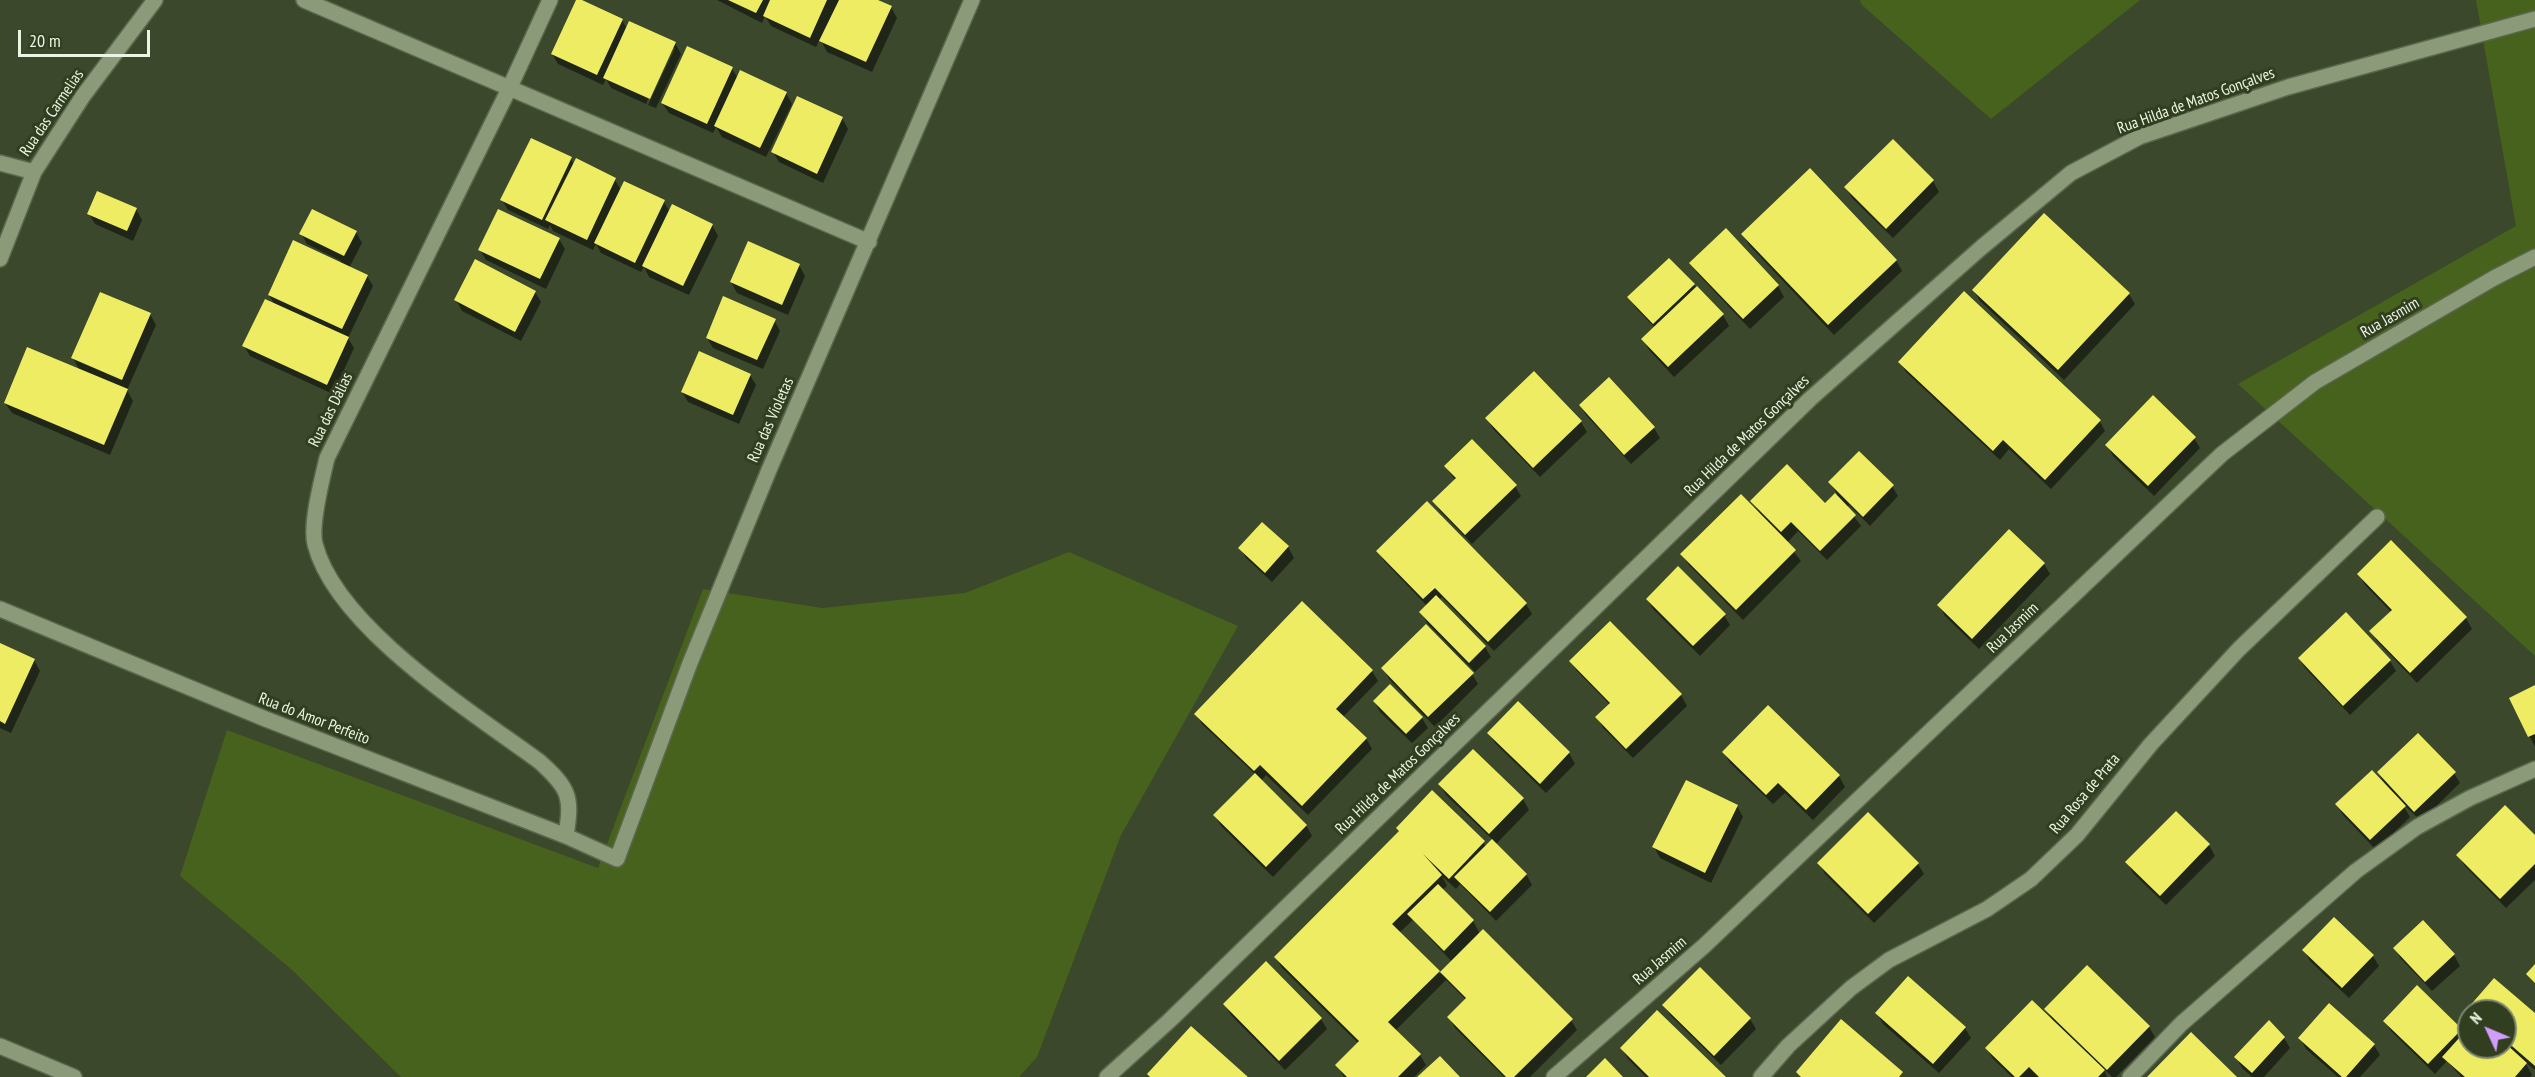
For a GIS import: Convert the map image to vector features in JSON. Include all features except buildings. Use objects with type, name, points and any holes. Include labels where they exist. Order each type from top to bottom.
[{"type":"street","name":"Rua das Carmelias","points":[[0,259],[34,172],[83,96],[154,0]]},
{"type":"street","points":[[304,0],[869,242]]},
{"type":"street","name":"Rua das Dálias","points":[[550,0],[327,458],[318,497],[315,542],[337,592],[364,624],[405,660],[540,762],[557,778],[570,807],[566,836]]},
{"type":"street","name":"Rua das Violetas","points":[[617,859],[690,663],[769,470],[972,0]]},
{"type":"street","name":"Rua Hilda de Matos Gonçalves","points":[[1107,1077],[1169,1021],[1810,399],[1982,247],[2071,173],[2139,138],[2288,87],[2535,19]]},
{"type":"street","points":[[0,163],[34,172]]},
{"type":"street","name":"Rua Jasmim","points":[[1554,1077],[1712,938],[2222,454],[2315,382],[2494,278],[2535,257]]},
{"type":"street","name":"Rua Rosa de Prata","points":[[1761,1077],[1788,1046],[1851,988],[1889,960],[1987,909],[2031,879],[2077,836],[2151,744],[2239,649],[2377,517]]},
{"type":"street","name":"Rua do Amor Perfeito","points":[[0,609],[274,723],[566,836],[617,859]]},
{"type":"street","points":[[2130,1077],[2181,1024],[2356,871],[2417,827],[2470,798],[2535,769]]},
{"type":"street","points":[[0,1046],[74,1077]]},
{"type":"green space","points":[[1860,0],[2140,0],[1991,119],[1862,5]]},
{"type":"green space","points":[[2476,0],[2535,0],[2535,656],[2238,384],[2516,226]]},
{"type":"green space","points":[[1069,552],[1238,626],[1121,835],[1037,1057],[1019,1077],[401,1077],[291,969],[180,876],[227,730],[598,868],[703,589],[822,608],[965,593]]}]
